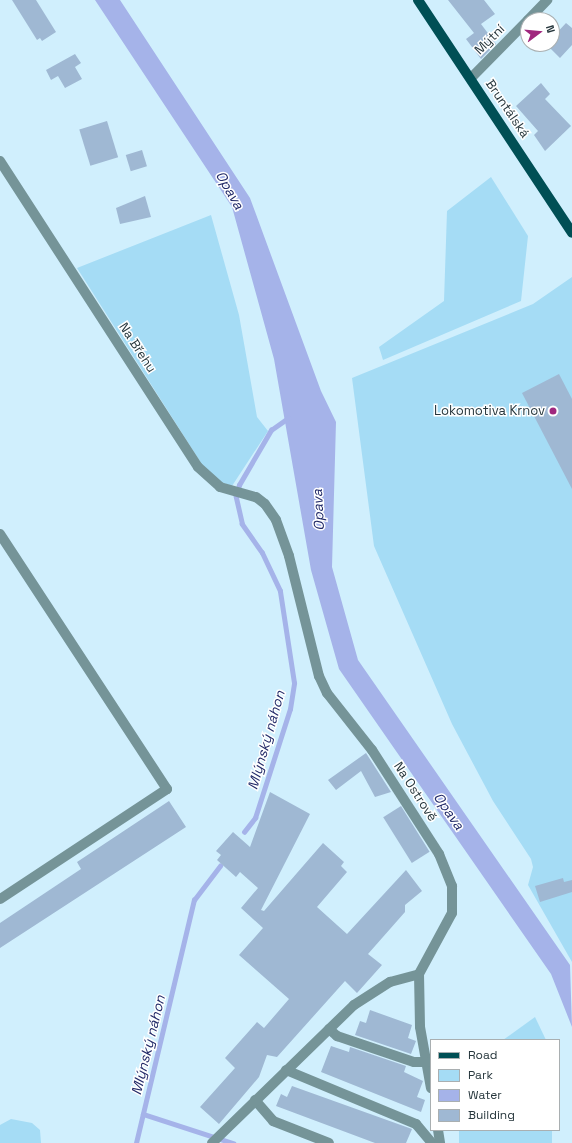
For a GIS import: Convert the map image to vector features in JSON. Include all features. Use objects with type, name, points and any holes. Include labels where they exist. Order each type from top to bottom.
[{"type":"main road","name":"Bruntálská","points":[[418,0],[471,78],[572,233]]},
{"type":"street","name":"Mýtní","points":[[536,12],[547,0]]},
{"type":"street","name":"Mýtní","points":[[471,78],[520,28]]},
{"type":"street","name":"Na Břehu","points":[[0,161],[198,466],[220,487],[247,493],[265,504],[276,520]]},
{"type":"street","name":"Na Ostrově","points":[[276,520],[289,556],[319,676],[327,693],[372,750],[435,848],[452,886],[452,913],[448,925],[419,974]]},
{"type":"street","points":[[0,534],[167,789],[0,899]]},
{"type":"street","points":[[212,1143],[221,1132],[354,1005],[390,982],[419,974],[420,1026],[430,1082]]},
{"type":"street","points":[[329,1029],[338,1036],[414,1062],[427,1062]]},
{"type":"street","points":[[286,1070],[416,1124],[432,1143]]},
{"type":"street","points":[[255,1100],[273,1120],[328,1143]]},
{"type":"street","points":[[438,1131],[440,1143]]},
{"type":"green space","points":[[491,177],[528,236],[521,301],[383,360],[379,347],[444,301],[447,211]]},
{"type":"green space","points":[[211,215],[239,315],[257,417],[268,431],[232,486],[221,482],[203,466],[77,268]]},
{"type":"green space","points":[[572,277],[572,962],[528,885],[533,867],[531,859],[493,801],[452,724],[374,546],[352,378],[533,304]]},
{"type":"green space","points":[[535,1017],[546,1039],[504,1039]]},
{"type":"green space","points":[[11,1119],[32,1123],[40,1130],[41,1143],[0,1143],[0,1125]]},
{"type":"green space","points":[[459,1131],[552,1131],[552,1143],[459,1143]]},
{"type":"water","name":"Opava","points":[[95,0],[120,0],[250,198],[321,391],[336,422],[332,567],[358,660],[570,965],[572,1027],[551,974],[339,669],[311,570],[274,359],[232,207]]},
{"type":"building","points":[[12,0],[36,0],[56,32],[42,41],[40,38],[37,40]]},
{"type":"building","points":[[448,0],[484,0],[495,14],[481,24],[496,44],[481,59],[466,39],[474,33]]},
{"type":"building","points":[[566,23],[572,28],[572,45],[560,58],[554,52],[560,52],[560,29]]},
{"type":"building","points":[[75,54],[81,63],[75,67],[82,79],[65,88],[58,76],[51,80],[46,70]]},
{"type":"building","points":[[541,83],[550,94],[545,99],[571,126],[545,151],[534,135],[538,131],[516,106]]},
{"type":"building","points":[[107,121],[118,157],[90,166],[79,129]]},
{"type":"building","points":[[142,150],[147,166],[131,171],[126,155]]},
{"type":"building","points":[[145,196],[151,217],[120,224],[116,208]]},
{"type":"building","points":[[559,374],[572,399],[572,489],[522,393]]},
{"type":"building","points":[[366,753],[391,792],[375,797],[361,771],[336,790],[328,780]]},
{"type":"building","points":[[270,792],[310,814],[261,910],[264,911],[323,843],[344,862],[341,866],[347,872],[317,907],[347,934],[406,870],[422,891],[405,905],[405,912],[368,954],[382,965],[357,993],[345,981],[277,1057],[267,1055],[259,1077],[219,1124],[200,1107],[235,1068],[225,1058],[257,1022],[264,1028],[289,999],[239,955],[263,928],[241,908],[258,888],[240,872],[236,877],[217,860],[221,855],[216,851],[233,832],[250,847]]},
{"type":"building","points":[[169,801],[186,827],[0,948],[0,923],[81,869],[77,862]]},
{"type":"building","points":[[401,806],[430,852],[412,863],[383,817]]},
{"type":"building","points":[[563,878],[564,882],[572,880],[572,892],[540,902],[535,886]]},
{"type":"building","points":[[370,1010],[412,1025],[408,1038],[416,1041],[411,1054],[355,1035],[360,1021],[366,1023]]},
{"type":"building","points":[[331,1046],[349,1052],[350,1047],[406,1066],[404,1072],[423,1081],[417,1097],[425,1100],[421,1112],[321,1072]]},
{"type":"building","points":[[292,1086],[412,1129],[406,1143],[375,1143],[276,1106],[281,1094],[287,1097]]},
{"type":"waterway","name":"Mlýnský náhon","points":[[244,832],[255,818],[290,709],[294,683],[280,591],[262,553],[242,524],[236,497],[239,485],[271,430],[288,418]]},
{"type":"waterway","name":"Mlýnský náhon","points":[[136,1143],[194,900],[220,866]]},
{"type":"waterway","points":[[143,1114],[233,1143]]},
{"type":"place","name":"Lokomotiva Krnov","points":[[553,411]]}]
